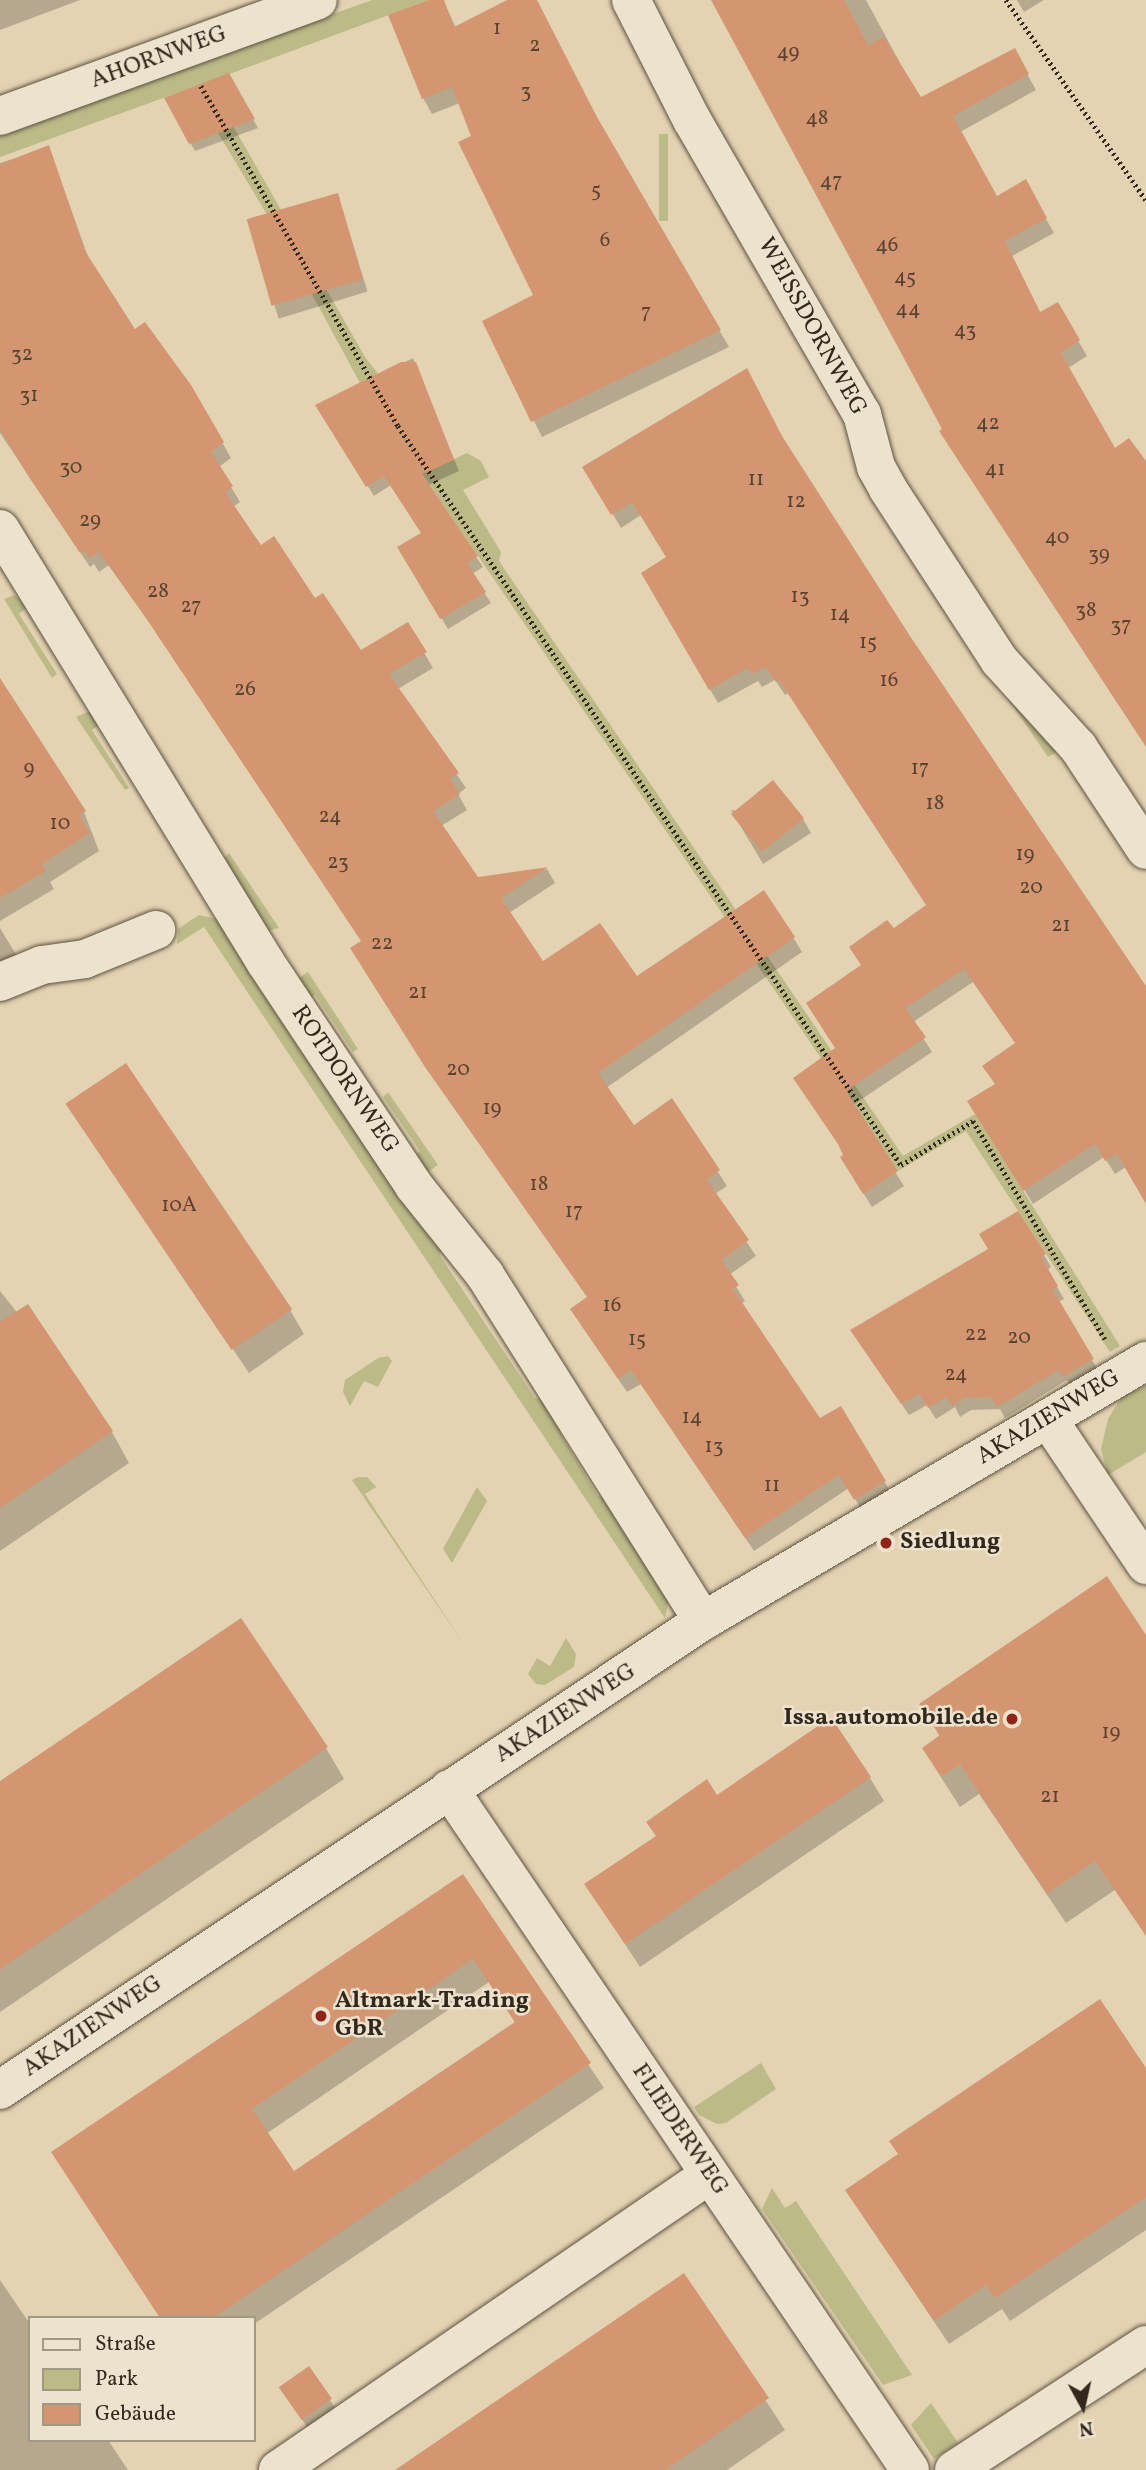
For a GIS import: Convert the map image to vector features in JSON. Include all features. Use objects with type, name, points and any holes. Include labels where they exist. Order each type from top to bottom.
[{"type":"street","name":"AHORNWEG","points":[[0,116],[318,0]]},
{"type":"street","name":"WEISSDORNWEG","points":[[631,0],[692,120],[862,414],[876,467],[888,489],[999,660],[1078,747],[1146,850]]},
{"type":"street","name":"ROTDORNWEG","points":[[0,529],[266,963],[414,1186],[485,1275],[703,1621]]},
{"type":"street","points":[[0,982],[41,965],[85,959],[156,930]]},
{"type":"street","name":"AKAZIENWEG","points":[[0,2090],[703,1621],[1136,1367]]},
{"type":"street","points":[[1048,1419],[1146,1564]]},
{"type":"street","name":"FLIEDERWEG","points":[[449,1790],[910,2470]]},
{"type":"street","points":[[278,2470],[709,2175]]},
{"type":"street","points":[[954,2470],[1146,2345]]},
{"type":"path","points":[[1006,0],[1146,200]]},
{"type":"path","points":[[185,49],[201,87],[398,426],[901,1165],[973,1121],[1136,1367]]},
{"type":"green space","points":[[372,0],[429,0],[208,82],[365,357],[448,462],[467,453],[481,461],[489,477],[463,490],[501,552],[499,561],[903,1156],[975,1114],[1120,1346],[1110,1352],[966,1131],[898,1171],[360,383],[287,248],[191,88],[0,157],[0,134]]},
{"type":"green space","points":[[659,134],[668,134],[668,221],[659,221]]},
{"type":"green space","points":[[14,595],[29,606],[19,614],[57,674],[52,678],[4,599]]},
{"type":"green space","points":[[996,681],[1062,749],[1048,757]]},
{"type":"green space","points":[[94,712],[102,723],[92,730],[129,788],[125,790],[76,717]]},
{"type":"green space","points":[[229,853],[279,928],[268,931],[223,859]]},
{"type":"green space","points":[[199,915],[218,919],[413,1217],[430,1220],[443,1239],[440,1256],[535,1398],[551,1401],[559,1412],[561,1435],[598,1496],[618,1501],[669,1599],[665,1618],[204,927],[177,944],[178,929]]},
{"type":"green space","points":[[308,972],[358,1049],[353,1052],[315,995],[303,1002],[296,980]]},
{"type":"green space","points":[[388,1092],[438,1165],[421,1177],[409,1159],[420,1151],[383,1097]]},
{"type":"green space","points":[[388,1356],[392,1361],[378,1387],[364,1381],[350,1406],[343,1392],[345,1380],[378,1358]]},
{"type":"green space","points":[[1146,1385],[1146,1452],[1108,1475],[1101,1449],[1108,1419],[1121,1398]]},
{"type":"green space","points":[[367,1477],[376,1487],[365,1494],[465,1646],[352,1480]]},
{"type":"green space","points":[[477,1487],[487,1501],[452,1563],[443,1549]]},
{"type":"green space","points":[[566,1638],[576,1654],[574,1667],[545,1685],[536,1684],[528,1674],[537,1658],[550,1666]]},
{"type":"green space","points":[[761,2063],[776,2089],[726,2123],[717,2124],[699,2115],[694,2107]]},
{"type":"green space","points":[[772,2188],[785,2208],[796,2201],[912,2375],[883,2385],[762,2209]]},
{"type":"green space","points":[[931,2403],[958,2443],[934,2459],[911,2425]]},
{"type":"building","points":[[429,0],[444,0],[454,27],[507,0],[537,0],[597,117],[721,330],[531,422],[482,321],[533,295],[458,142],[471,136],[452,87],[422,99],[388,15]]},
{"type":"building","points":[[711,0],[844,0],[868,45],[884,37],[921,97],[1015,48],[1029,74],[953,116],[997,196],[1026,179],[1047,218],[1005,241],[1040,312],[1058,302],[1080,340],[1061,353],[1115,448],[1129,438],[1146,461],[1146,747],[939,431],[942,429]]},
{"type":"building","points":[[229,73],[255,119],[189,144],[164,98]]},
{"type":"building","points":[[49,145],[85,251],[135,329],[145,322],[191,385],[224,442],[211,452],[233,486],[225,492],[261,545],[274,536],[315,598],[323,593],[361,650],[408,622],[427,652],[389,674],[459,773],[450,779],[460,794],[433,811],[478,877],[548,867],[501,898],[543,961],[600,923],[637,976],[764,890],[795,937],[598,1073],[634,1125],[672,1098],[720,1170],[707,1180],[749,1240],[721,1260],[739,1285],[733,1289],[820,1418],[841,1406],[886,1481],[854,1500],[839,1475],[745,1538],[631,1370],[618,1379],[570,1309],[587,1297],[425,1067],[350,948],[361,941],[148,621],[99,552],[89,558],[84,550],[80,553],[27,474],[0,429],[0,164]]},
{"type":"building","points":[[338,193],[363,280],[271,306],[247,219]]},
{"type":"building","points":[[401,362],[416,362],[454,460],[422,474],[478,556],[467,563],[486,592],[440,619],[397,547],[421,533],[384,476],[366,487],[315,405]]},
{"type":"building","points":[[747,368],[782,436],[910,636],[1146,986],[1146,1204],[1117,1154],[1105,1161],[1095,1144],[1023,1191],[967,1101],[995,1084],[982,1066],[1015,1043],[964,969],[905,1008],[926,1037],[846,1091],[898,1171],[863,1194],[840,1157],[843,1155],[838,1144],[793,1078],[835,1048],[806,1003],[861,965],[849,947],[887,920],[894,928],[926,905],[779,680],[776,682],[766,667],[752,674],[748,668],[709,690],[641,573],[666,557],[632,502],[611,515],[582,467]]},
{"type":"building","points":[[0,678],[86,811],[79,815],[90,833],[42,864],[46,871],[0,898]]},
{"type":"building","points":[[773,780],[804,818],[762,852],[731,814]]},
{"type":"building","points":[[126,1063],[292,1309],[232,1350],[65,1104]]},
{"type":"building","points":[[1018,1211],[1046,1254],[1041,1257],[1058,1286],[1053,1290],[1094,1359],[1063,1377],[1059,1370],[997,1407],[991,1397],[964,1398],[952,1406],[946,1397],[928,1408],[919,1394],[901,1404],[850,1330],[988,1249],[979,1234]]},
{"type":"building","points":[[28,1304],[113,1431],[0,1508],[0,1322]]},
{"type":"building","points":[[1107,1576],[1146,1635],[1146,1936],[1095,1861],[1047,1894],[960,1764],[941,1777],[922,1748],[940,1735],[919,1704]]},
{"type":"building","points":[[241,1618],[328,1747],[0,1969],[0,1781]]},
{"type":"building","points":[[831,1717],[871,1777],[625,1944],[584,1884],[656,1836],[646,1822],[707,1779],[717,1795]]},
{"type":"building","points":[[463,1874],[591,2063],[216,2316],[159,2316],[51,2152]],"holes":[[[473,1959],[515,2022],[294,2171],[252,2109]]]},
{"type":"building","points":[[1100,1999],[1146,2068],[1146,2197],[995,2298],[986,2285],[934,2321],[845,2190],[898,2154],[889,2141]]},
{"type":"building","points":[[684,2273],[769,2398],[665,2470],[395,2470]]},
{"type":"building","points":[[309,2366],[332,2399],[302,2420],[279,2387]]},
{"type":"place","name":"Siedlung","points":[[886,1543]]},
{"type":"place","name":"Issa.automobile.de","points":[[1012,1719]]},
{"type":"place","name":"Altmark-Trading GbR","points":[[321,2016]]}]
